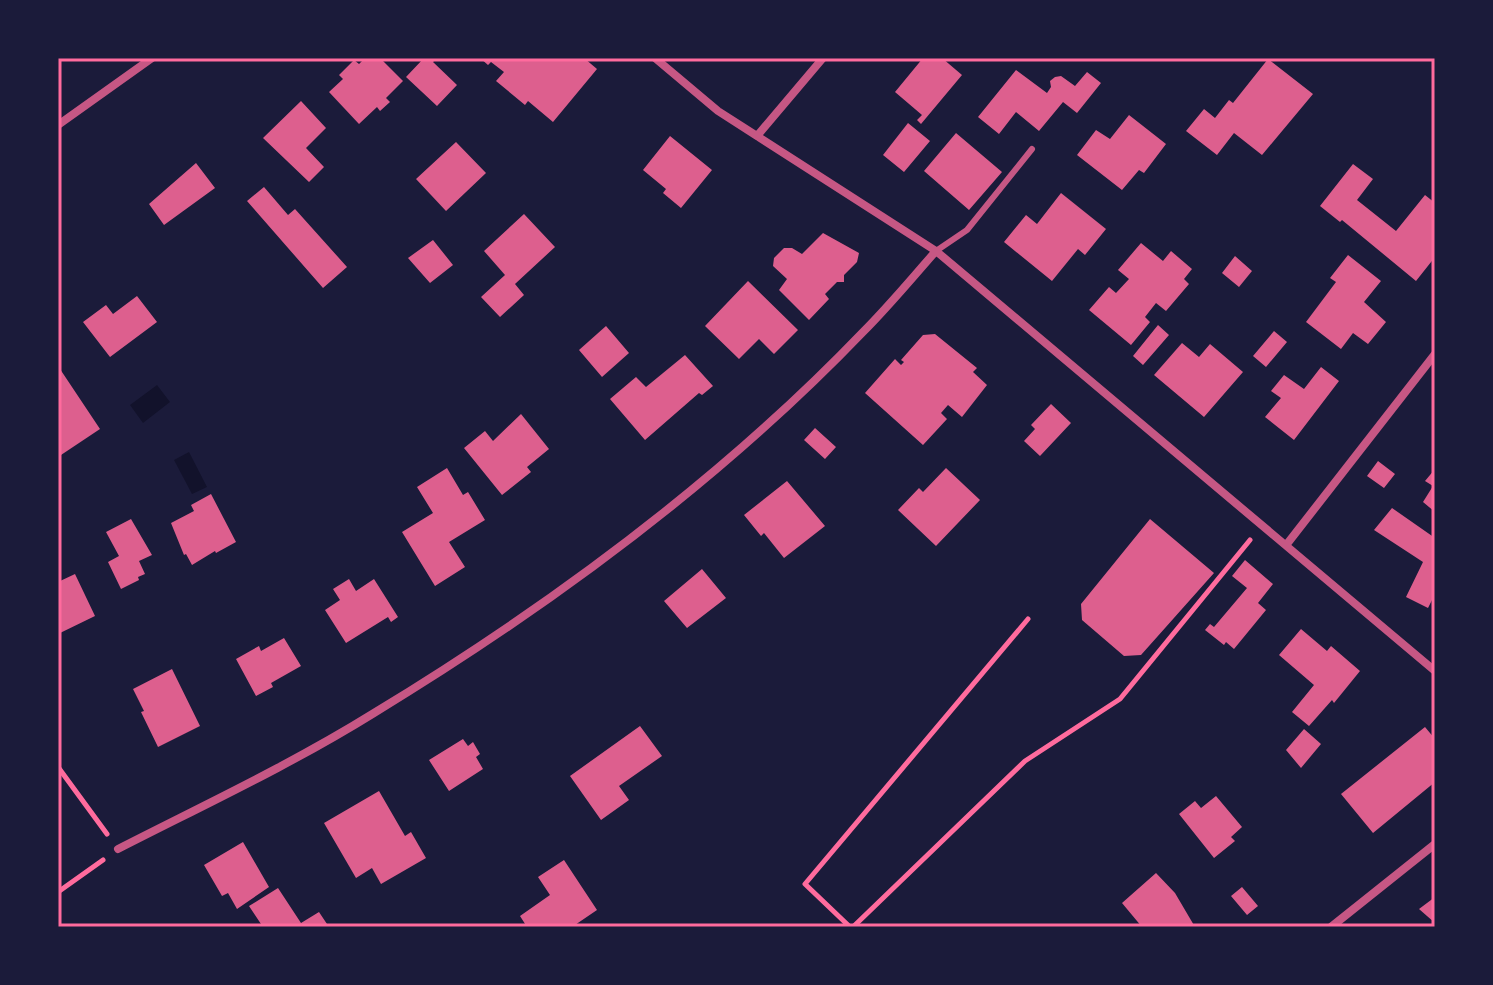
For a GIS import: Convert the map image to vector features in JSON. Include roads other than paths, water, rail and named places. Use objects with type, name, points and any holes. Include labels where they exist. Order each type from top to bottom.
[{"type":"street","points":[[58,125],[152,58]]},
{"type":"street","points":[[655,58],[718,111],[936,251],[1435,671]]},
{"type":"street","points":[[757,136],[823,58]]},
{"type":"street","points":[[118,849],[371,715],[564,589],[651,524],[788,405],[864,332],[936,251]]},
{"type":"street","points":[[1287,544],[1435,354]]},
{"type":"street","points":[[1331,927],[1435,844]]},
{"type":"lane","points":[[936,251],[967,230],[1032,149]]}]
